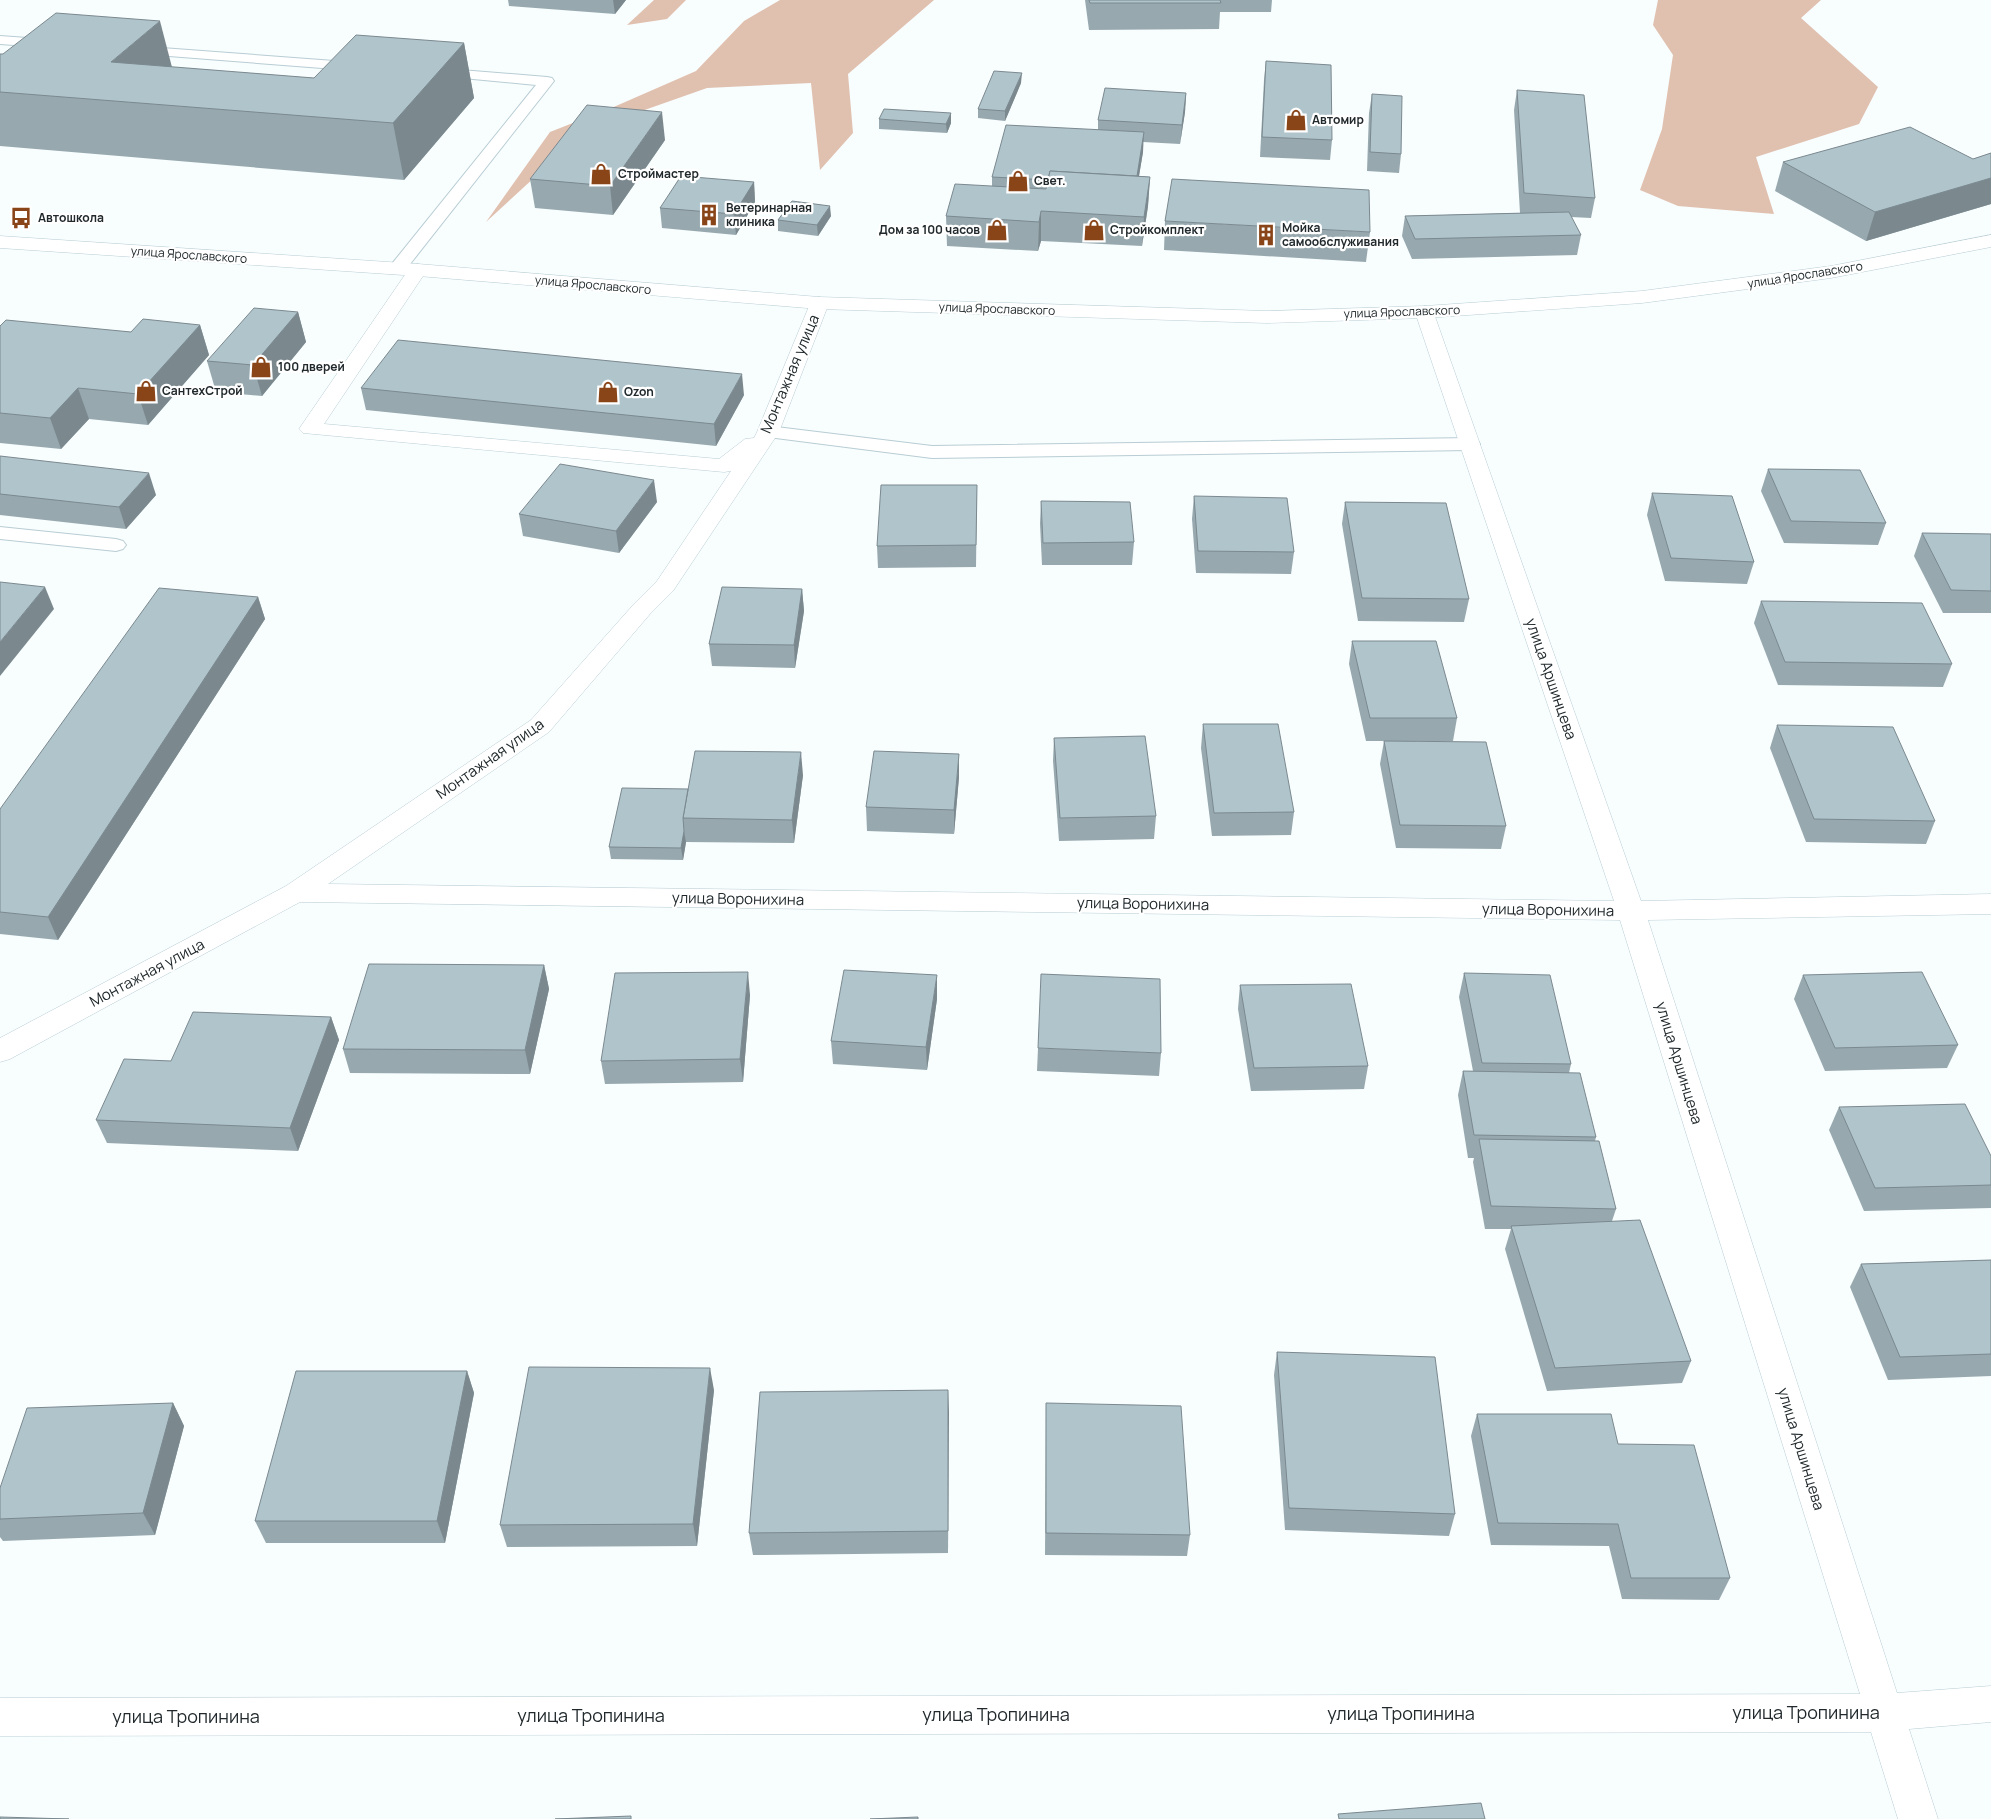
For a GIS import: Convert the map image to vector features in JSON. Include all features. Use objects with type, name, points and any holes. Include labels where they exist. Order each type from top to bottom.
[{"type":"street","name":"улица Ярославского","points":[[0,242],[418,270],[819,304],[1267,317],[1425,312],[1642,298],[1831,272],[1991,241]]},
{"type":"street","points":[[418,270],[310,429],[724,466],[768,432]]},
{"type":"street","name":"Монтажная улица","points":[[0,1051],[296,893],[540,726],[642,609],[665,586],[768,432],[819,304]]},
{"type":"street","name":"улица Аршинцева","points":[[1425,312],[1631,911],[1918,1819]]},
{"type":"street","name":"улица Воронихина","points":[[296,893],[1631,911],[1991,904]]},
{"type":"street","name":"улица Тропинина","points":[[0,1718],[1884,1713],[1991,1704]]},
{"type":"lane","points":[[0,40],[70,45]]},
{"type":"lane","points":[[119,48],[378,68]]},
{"type":"lane","points":[[396,269],[547,81],[417,71]]},
{"type":"lane","points":[[768,432],[932,452],[1470,444]]},
{"type":"lane","points":[[0,532],[116,545]]},
{"type":"shaded area","points":[[654,0],[686,0],[667,19],[627,25]]},
{"type":"shaded area","points":[[780,0],[934,0],[848,74],[853,133],[820,170],[811,83],[707,88],[585,131],[486,222],[550,132],[696,71],[744,21]]},
{"type":"shaded area","points":[[1658,0],[1821,0],[1801,18],[1878,87],[1859,124],[1756,157],[1774,214],[1678,206],[1640,190],[1662,129],[1673,55],[1653,25]]},
{"type":"building","points":[[1089,0],[1220,0],[1221,3],[1090,3]]},
{"type":"building","points":[[56,13],[160,21],[111,62],[314,78],[356,35],[464,43],[393,123],[0,92],[0,54],[3,54]]},
{"type":"building","name":"Автомир","points":[[1266,61],[1331,65],[1332,140],[1262,137]]},
{"type":"building","points":[[994,71],[1022,73],[1005,111],[978,109]]},
{"type":"building","points":[[1105,88],[1186,93],[1182,125],[1098,120]]},
{"type":"building","points":[[1517,90],[1584,95],[1595,198],[1524,193]]},
{"type":"building","points":[[1372,94],[1402,96],[1401,154],[1370,152]]},
{"type":"building","points":[[587,105],[662,112],[610,186],[530,179]]},
{"type":"building","points":[[884,109],[951,113],[946,124],[879,119]]},
{"type":"building","points":[[1006,125],[1144,132],[1137,176],[1050,171],[1048,180],[992,177]]},
{"type":"building","points":[[1910,127],[1973,159],[1991,153],[1991,178],[1875,212],[1783,162]]},
{"type":"building","points":[[1050,171],[1150,177],[1144,217],[1041,211],[1039,222],[946,216],[955,184],[1046,189]]},
{"type":"building","points":[[681,176],[754,182],[734,214],[660,208]]},
{"type":"building","points":[[1172,179],[1369,190],[1370,232],[1165,221]]},
{"type":"building","points":[[792,201],[830,206],[817,225],[778,220]]},
{"type":"building","points":[[1569,212],[1581,235],[1415,239],[1405,216]]},
{"type":"building","points":[[254,308],[298,312],[253,365],[207,361]]},
{"type":"building","points":[[143,319],[200,325],[138,394],[78,388],[50,418],[0,413],[0,326],[6,320],[131,332]]},
{"type":"building","points":[[398,340],[742,374],[714,424],[361,388]]},
{"type":"building","points":[[0,456],[149,473],[119,507],[0,494]]},
{"type":"building","points":[[560,464],[654,480],[616,531],[519,514]]},
{"type":"building","points":[[1768,469],[1860,470],[1886,523],[1791,521]]},
{"type":"building","points":[[881,485],[977,485],[976,545],[877,546]]},
{"type":"building","points":[[1652,493],[1732,496],[1754,562],[1671,558]]},
{"type":"building","points":[[1194,496],[1287,498],[1294,552],[1198,551]]},
{"type":"building","points":[[1041,501],[1130,502],[1134,542],[1043,543]]},
{"type":"building","points":[[1345,502],[1446,503],[1469,599],[1362,598]]},
{"type":"building","points":[[1922,533],[1991,534],[1991,591],[1951,590]]},
{"type":"building","points":[[0,582],[45,587],[0,642]]},
{"type":"building","points":[[722,587],[802,589],[794,645],[709,644]]},
{"type":"building","points":[[159,588],[258,597],[48,917],[0,912],[0,809]]},
{"type":"building","points":[[1761,601],[1922,603],[1952,664],[1785,662]]},
{"type":"building","points":[[1352,641],[1436,641],[1457,718],[1370,718]]},
{"type":"building","points":[[1203,724],[1278,724],[1294,812],[1214,813]]},
{"type":"building","points":[[1777,725],[1893,727],[1935,821],[1814,819]]},
{"type":"building","points":[[1145,736],[1156,816],[1060,818],[1054,738]]},
{"type":"building","points":[[1384,741],[1486,742],[1506,826],[1400,825]]},
{"type":"building","points":[[695,751],[801,752],[792,820],[683,818]]},
{"type":"building","points":[[874,751],[959,754],[954,810],[866,807]]},
{"type":"building","points":[[622,788],[688,789],[683,818],[684,831],[681,848],[609,847]]},
{"type":"building","points":[[369,964],[544,965],[525,1050],[343,1049]]},
{"type":"building","points":[[844,970],[937,975],[926,1047],[831,1041]]},
{"type":"building","points":[[748,972],[740,1059],[601,1061],[615,973]]},
{"type":"building","points":[[1922,972],[1958,1045],[1835,1048],[1803,975]]},
{"type":"building","points":[[1464,973],[1550,975],[1571,1064],[1482,1063]]},
{"type":"building","points":[[1041,974],[1160,979],[1161,1053],[1038,1048]]},
{"type":"building","points":[[1351,984],[1368,1066],[1254,1068],[1240,985]]},
{"type":"building","points":[[193,1012],[331,1017],[290,1128],[96,1120],[124,1059],[171,1061]]},
{"type":"building","points":[[1463,1071],[1580,1073],[1596,1137],[1474,1135]]},
{"type":"building","points":[[1965,1104],[1991,1156],[1991,1185],[1875,1188],[1839,1107]]},
{"type":"building","points":[[1479,1139],[1599,1141],[1616,1209],[1491,1206]]},
{"type":"building","points":[[1640,1220],[1691,1361],[1555,1368],[1511,1226]]},
{"type":"building","points":[[1991,1260],[1991,1354],[1900,1357],[1861,1264]]},
{"type":"building","points":[[1277,1352],[1435,1357],[1455,1514],[1289,1508]]},
{"type":"building","points":[[529,1367],[710,1368],[693,1524],[500,1525]]},
{"type":"building","points":[[296,1371],[467,1371],[437,1521],[255,1521]]},
{"type":"building","points":[[948,1390],[948,1531],[749,1533],[760,1392]]},
{"type":"building","points":[[173,1403],[143,1513],[0,1519],[0,1488],[27,1408]]},
{"type":"building","points":[[1046,1403],[1181,1406],[1190,1535],[1046,1533]]},
{"type":"building","points":[[1477,1414],[1611,1414],[1618,1444],[1694,1445],[1730,1578],[1631,1578],[1618,1524],[1498,1523]]},
{"type":"building","points":[[1481,1803],[1485,1819],[1339,1819],[1338,1814]]},
{"type":"building","points":[[631,1816],[631,1819],[555,1819]]},
{"type":"building","points":[[0,1817],[69,1819],[0,1819]]},
{"type":"building","points":[[918,1817],[918,1819],[870,1819]]},
{"type":"place","name":"Автомир","points":[[1296,120]]},
{"type":"place","name":"Строймастер","points":[[601,174]]},
{"type":"place","name":"Свет.","points":[[1018,181]]},
{"type":"place","name":"Ветеринарная клиника","points":[[709,215]]},
{"type":"place","name":"Автошкола","points":[[21,218]]},
{"type":"place","name":"Дом за 100 часов","points":[[997,230]]},
{"type":"place","name":"Стройкомплект","points":[[1094,230]]},
{"type":"place","name":"Мойка самообслуживания","points":[[1266,235]]},
{"type":"place","name":"100 дверей","points":[[261,367]]},
{"type":"place","name":"СантехСтрой","points":[[146,391]]},
{"type":"place","name":"Ozon","points":[[608,392]]}]
